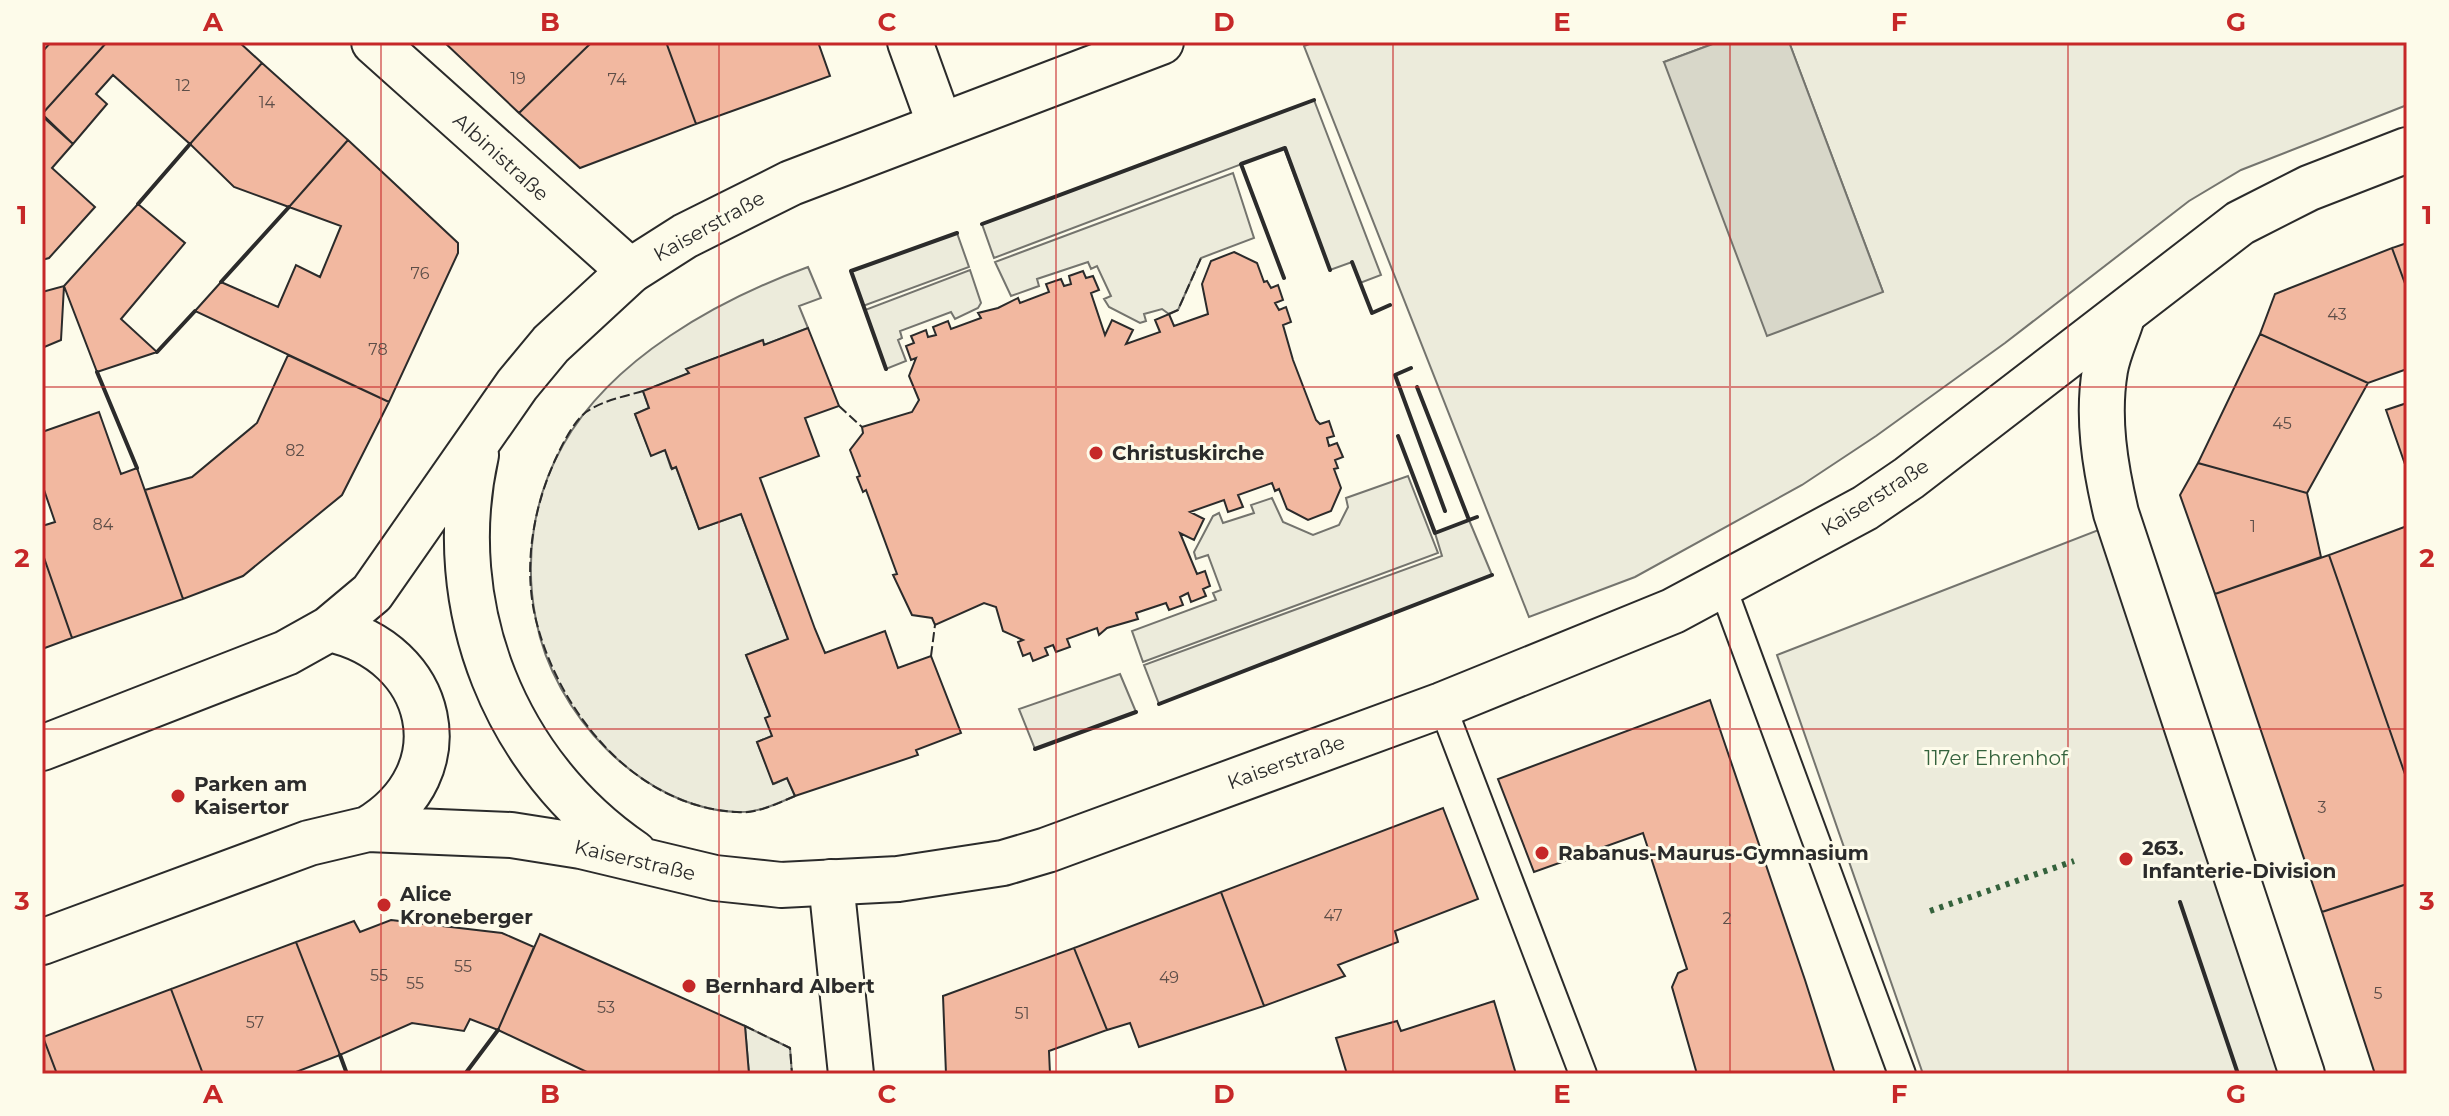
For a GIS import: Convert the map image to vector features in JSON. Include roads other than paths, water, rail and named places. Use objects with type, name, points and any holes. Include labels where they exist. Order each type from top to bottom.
[{"type":"main road","name":"Albinistraße","points":[[374,42],[630,271]]},
{"type":"main road","points":[[910,42],[940,125]]},
{"type":"main road","name":"Kaiserstraße","points":[[42,748],[286,653],[329,629],[372,593],[517,385],[551,344],[630,271],[735,208],[940,125],[1161,42]]},
{"type":"main road","name":"Kaiserstraße","points":[[42,942],[309,843],[368,829],[511,835],[581,846],[715,878],[781,885],[956,873],[1047,850],[1442,705],[1563,658],[1723,588],[1865,508],[1909,478],[2122,317],[2209,245],[2251,216],[2309,188],[2407,150]]},
{"type":"main road","points":[[2122,317],[2105,369],[2102,417],[2105,466],[2116,513],[2302,1074]]},
{"type":"main road","points":[[480,437],[467,518],[467,559],[480,640],[493,679],[510,717],[557,784],[585,814],[651,864]]},
{"type":"main road","points":[[329,629],[370,641],[387,652],[413,685],[425,725],[421,767],[412,786],[385,819],[368,829]]},
{"type":"main road","points":[[831,882],[851,1074]]},
{"type":"lane","points":[[1723,588],[1902,1074]]},
{"type":"lane","points":[[1442,705],[1583,1074]]},
{"type":"place","name":"Christuskirche","points":[[1096,453]]},
{"type":"place","name":"Parken am Kaisertor","points":[[178,796]]},
{"type":"place","name":"Rabanus-Maurus-Gymnasium","points":[[1542,853]]},
{"type":"place","name":"263. Infanterie-Division","points":[[2126,859]]},
{"type":"place","name":"Alice Kroneberger","points":[[384,905]]},
{"type":"place","name":"Bernhard Albert","points":[[689,986]]},
{"type":"park label","name":"117er Ehrenhof","points":[[1996,758]]}]
